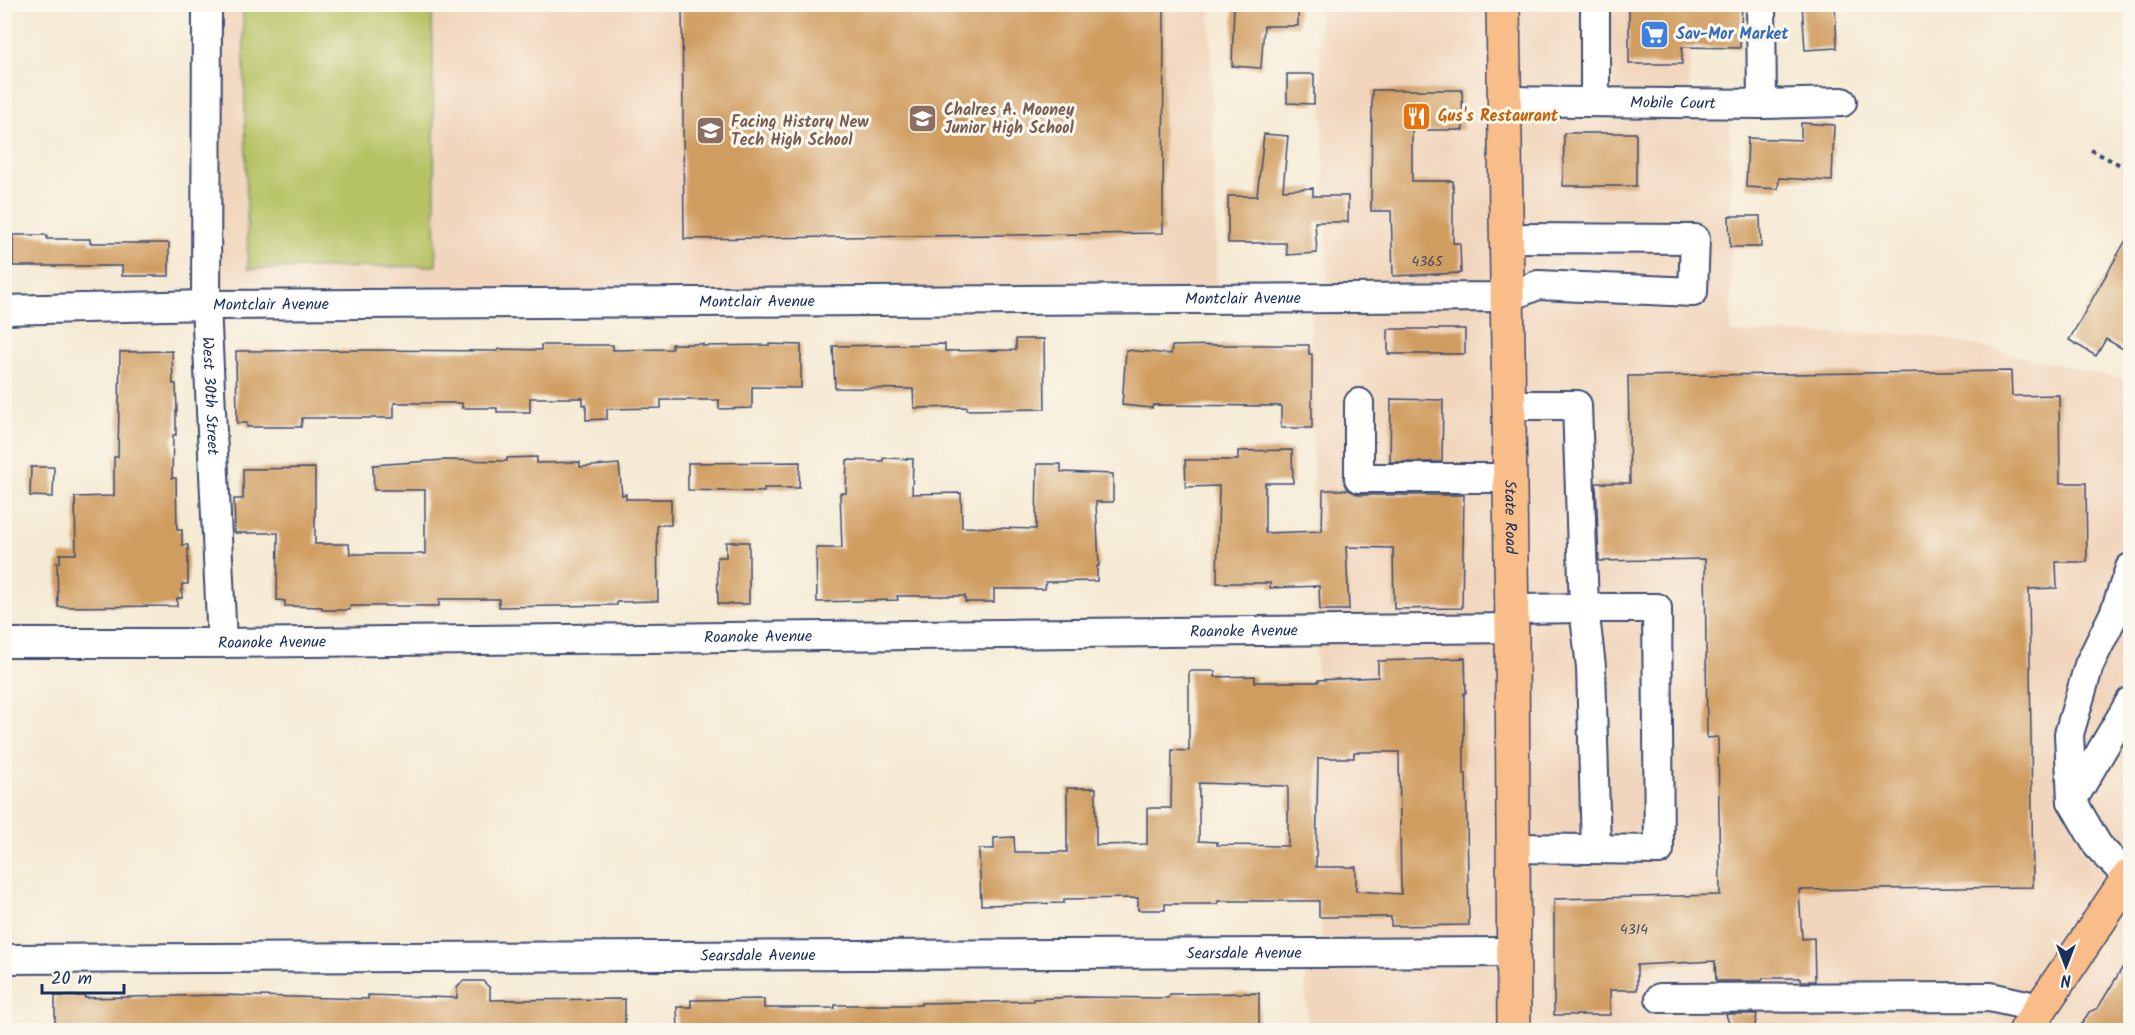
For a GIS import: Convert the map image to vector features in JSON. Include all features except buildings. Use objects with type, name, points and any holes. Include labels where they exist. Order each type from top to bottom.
[{"type":"main road","name":"State Road","points":[[1503,4],[1510,405],[1514,1030]]},
{"type":"main road","points":[[2033,1019],[2130,877]]},
{"type":"street","name":"West 30th Street","points":[[207,4],[206,305],[222,643]]},
{"type":"street","points":[[1595,4],[1595,102]]},
{"type":"street","points":[[1761,4],[1762,104]]},
{"type":"street","name":"Mobile Court","points":[[1505,101],[1762,104],[1842,102]]},
{"type":"street","points":[[1507,238],[1695,239],[1693,292],[1538,285],[1508,297]]},
{"type":"street","name":"Montclair Avenue","points":[[4,310],[206,305],[1508,297]]},
{"type":"street","points":[[1359,403],[1359,478],[1510,478]]},
{"type":"street","points":[[1510,405],[1577,405],[1584,608],[1591,667],[1596,849],[1512,848]]},
{"type":"street","points":[[2130,567],[2114,614],[2089,665],[2069,734],[2072,801],[2098,846],[2130,877]]},
{"type":"street","name":"Roanoke Avenue","points":[[4,643],[222,643],[1512,618],[1584,608],[1657,608],[1659,850],[1596,849]]},
{"type":"street","points":[[2072,801],[2130,702]]},
{"type":"street","name":"Searsdale Avenue","points":[[4,959],[1512,952]]},
{"type":"street","points":[[1660,998],[1990,998],[2033,1019]]},
{"type":"path","points":[[2091,150],[2130,170]]},
{"type":"shaded area","name":"Facing History New Tech High School","points":[[207,5],[1210,5],[1217,299],[207,304]]},
{"type":"shaded area","points":[[1319,5],[1688,5],[1690,103],[1730,103],[1731,333],[1924,334],[2130,381],[2130,1030],[1308,1030],[1304,953],[1322,952],[1310,299],[1328,298]]},
{"type":"green space","points":[[243,5],[432,5],[436,266],[248,269]]},
{"type":"place","name":"Sav-Mor Market","points":[[1655,34]]},
{"type":"place","name":"Gus's Restaurant","points":[[1417,116]]},
{"type":"place","name":"Chalres A. Mooney Junior High School","points":[[923,119]]},
{"type":"place","name":"Facing History New Tech High School","points":[[710,131]]}]
